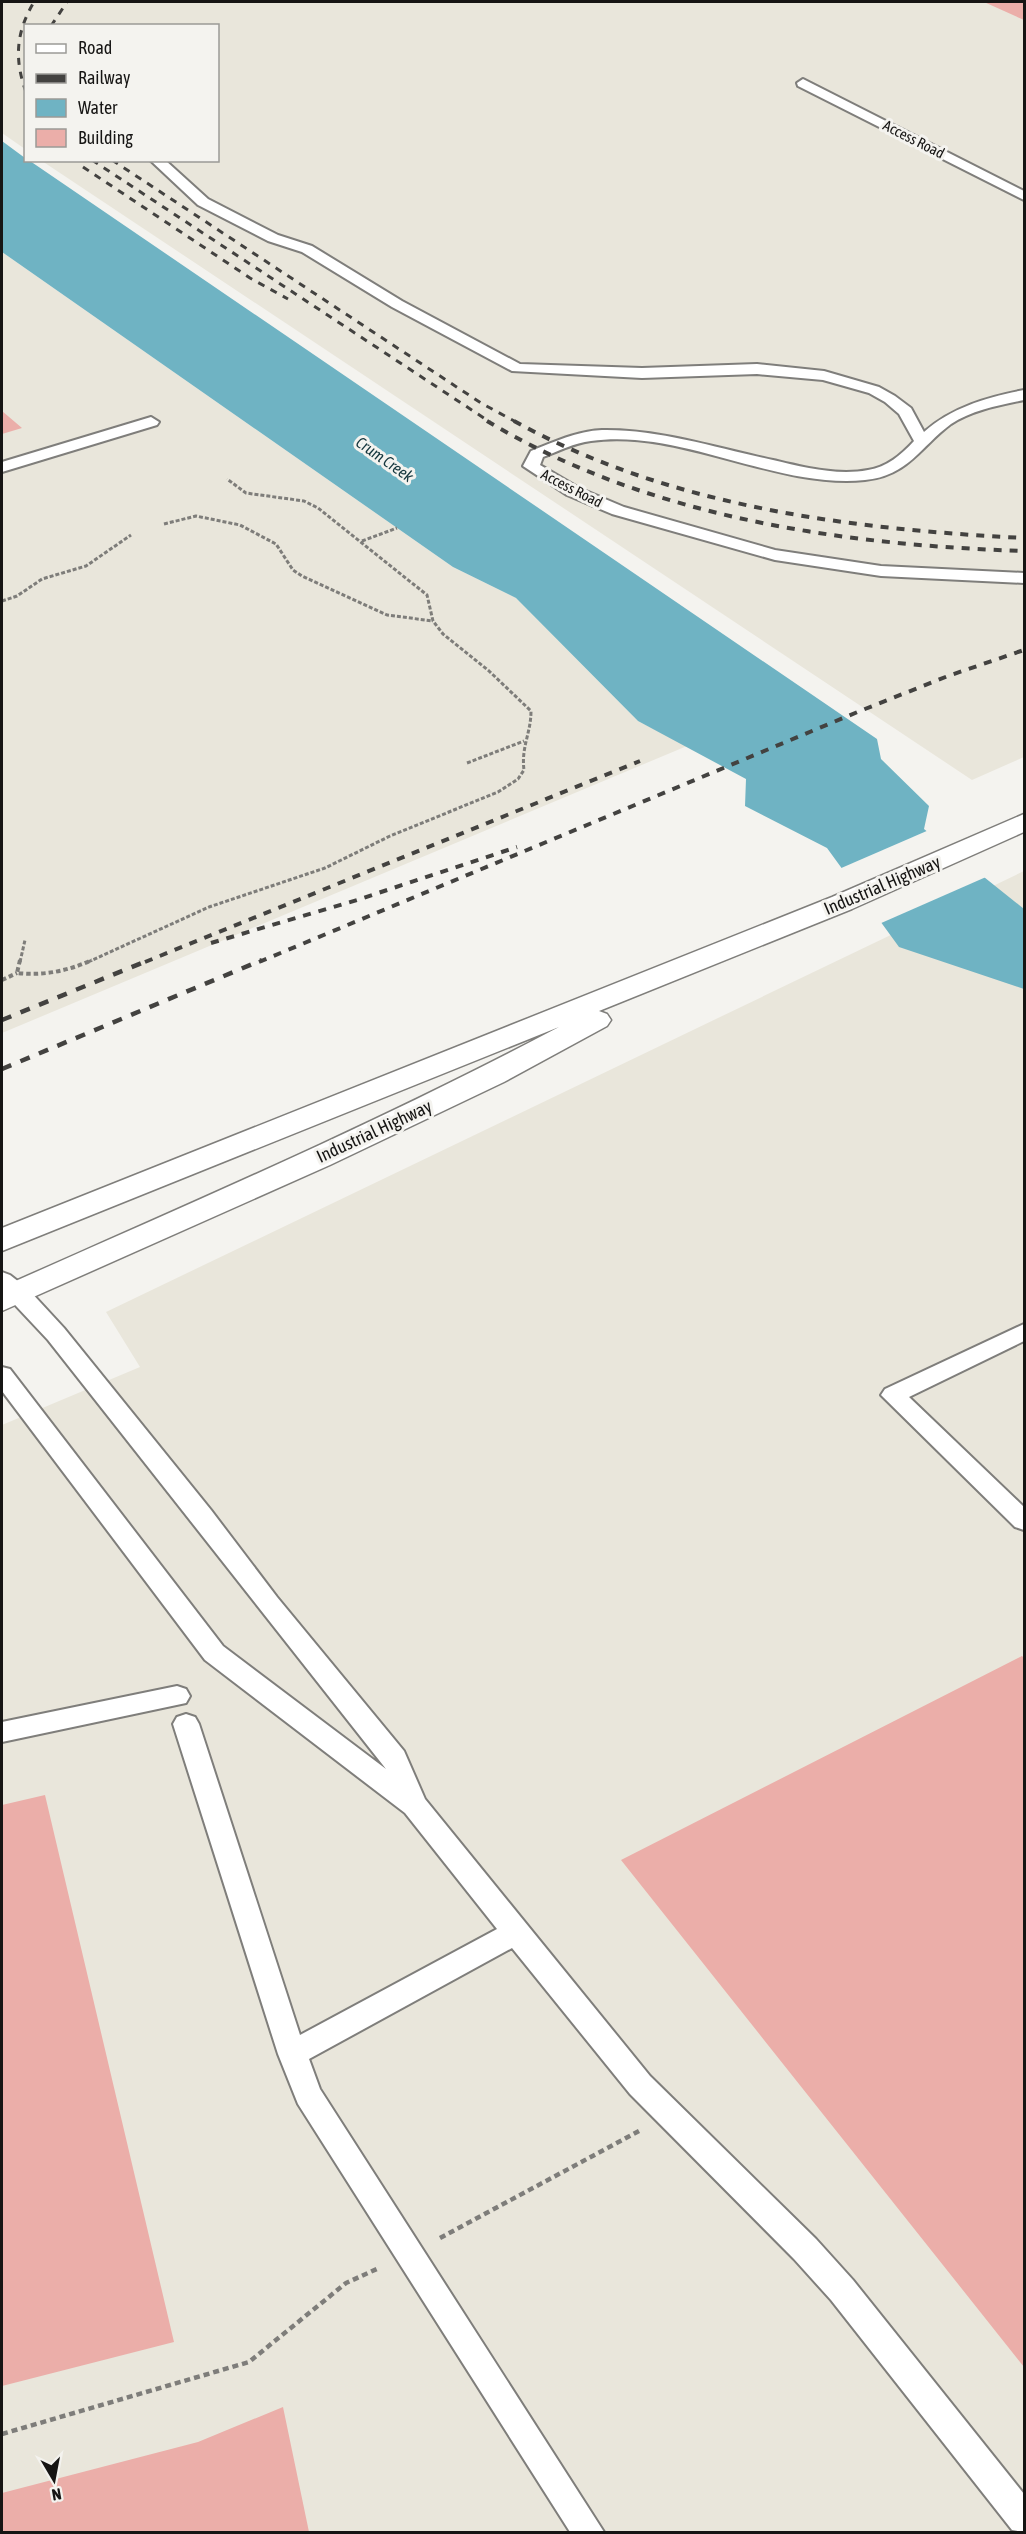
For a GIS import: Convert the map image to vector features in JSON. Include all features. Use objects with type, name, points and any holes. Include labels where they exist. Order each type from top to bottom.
[{"type":"main road","name":"Industrial Highway","points":[[2,1239],[738,945],[1020,828]]},
{"type":"main road","name":"Industrial Highway","points":[[8,1292],[493,1076],[738,945]]},
{"type":"lane","name":"Access Road","points":[[803,82],[1024,196]]},
{"type":"lane","points":[[158,162],[203,202],[273,238],[307,249],[397,304],[517,368],[642,373],[757,369],[824,376],[874,390],[890,399],[904,411],[922,442]]},
{"type":"lane","name":"Access Road","points":[[1024,395],[985,404],[947,420],[922,442],[911,458],[894,468],[870,475],[829,477],[671,443],[603,435],[577,438],[537,454],[531,466],[572,491],[644,520],[797,560],[885,570],[1024,578]]},
{"type":"lane","points":[[2,467],[151,422]]},
{"type":"lane","points":[[8,1292],[63,1343],[202,1516],[268,1604],[395,1758],[414,1805]]},
{"type":"lane","points":[[1024,1332],[893,1395],[1024,1521]]},
{"type":"lane","points":[[2,1375],[214,1653],[414,1805],[640,2085],[805,2249],[842,2290],[1024,2519]]},
{"type":"lane","points":[[2,1732],[177,1696]]},
{"type":"lane","points":[[186,1724],[292,2054],[308,2095],[588,2532]]},
{"type":"lane","points":[[292,2054],[516,1932]]},
{"type":"path","points":[[2,980],[17,974],[33,975],[75,968],[209,907],[325,868],[390,836],[498,792],[518,780],[524,770],[522,752],[531,724],[531,711],[489,671],[443,634],[433,621],[427,596],[318,508],[304,501],[246,493],[227,479]]},
{"type":"path","points":[[164,525],[196,516],[240,525],[276,544],[293,570],[302,576],[387,615],[433,621]]},
{"type":"path","points":[[361,541],[397,528]]},
{"type":"path","points":[[2,601],[17,596],[42,579],[86,566],[131,535]]},
{"type":"path","points":[[467,763],[524,741]]},
{"type":"path","points":[[17,974],[25,940]]},
{"type":"path","points":[[2,2434],[249,2362],[346,2283],[410,2254],[668,2115]]},
{"type":"shaded area","points":[[2,2],[1024,2],[1024,757],[972,780],[44,162],[219,162],[219,24],[24,24],[24,148],[2,133]]},
{"type":"shaded area","points":[[2,252],[453,567],[516,598],[638,721],[687,746],[2,1033]]},
{"type":"shaded area","points":[[1024,871],[1024,2532],[2,2532],[2,1425],[140,1367],[106,1312]]},
{"type":"water","name":"Crum Creek","points":[[2,141],[24,157],[24,162],[31,162],[877,739],[881,759],[929,806],[924,829],[1024,909],[1024,989],[899,947],[827,848],[745,806],[746,779],[638,721],[516,598],[453,567],[2,252]]},
{"type":"pier","points":[[929,830],[986,877],[879,924],[839,869]]},
{"type":"building","points":[[984,2],[1024,2],[1024,20]]},
{"type":"building","points":[[2,411],[22,428],[2,434]]},
{"type":"building","points":[[1022,1656],[1024,1658],[1024,2367],[621,1860]]},
{"type":"building","points":[[45,1795],[174,2342],[2,2386],[2,1805]]},
{"type":"building","points":[[283,2407],[309,2532],[2,2532],[2,2493],[198,2442]]},
{"type":"railway","points":[[24,86],[19,57],[20,35],[34,2]]},
{"type":"railway","points":[[52,24],[67,2]]},
{"type":"railway","points":[[95,162],[490,422]]},
{"type":"railway","points":[[115,162],[481,403],[515,422]]},
{"type":"railway","points":[[83,167],[250,278],[288,299]]},
{"type":"railway","points":[[487,421],[549,454],[613,481],[679,503],[747,520],[816,533],[885,542],[1024,551]]},
{"type":"railway","points":[[515,422],[574,450],[635,474],[698,493],[762,508],[827,520],[892,528],[1024,538]]},
{"type":"railway","points":[[259,962],[860,711],[948,676],[1024,650]]},
{"type":"railway","points":[[145,962],[640,761]]},
{"type":"railway","points":[[211,943],[357,900],[517,847]]},
{"type":"railway","points":[[2,1020],[149,960]]},
{"type":"railway","points":[[2,1069],[262,960]]}]
